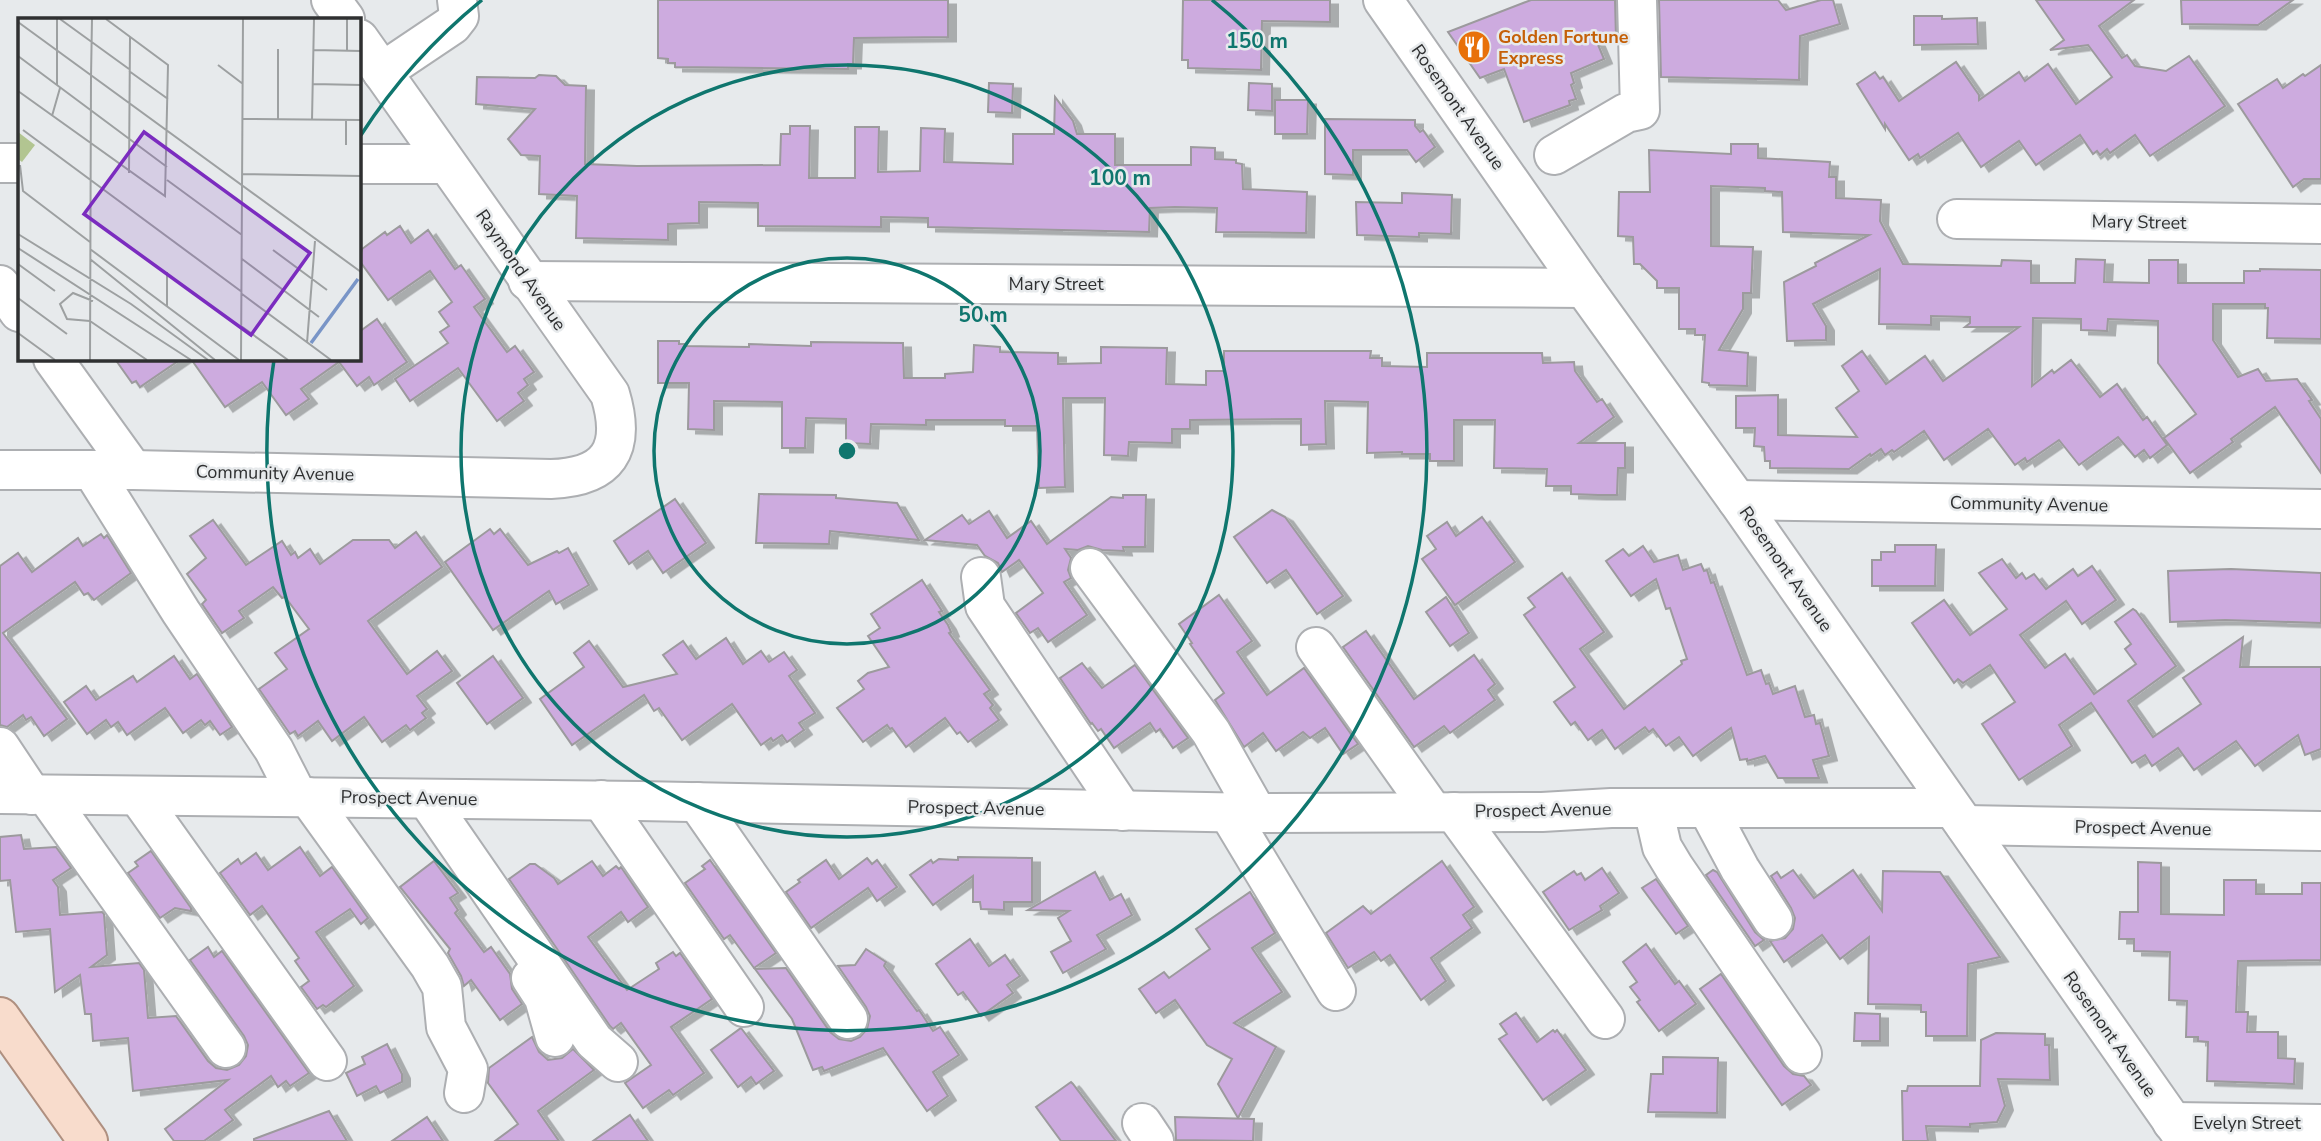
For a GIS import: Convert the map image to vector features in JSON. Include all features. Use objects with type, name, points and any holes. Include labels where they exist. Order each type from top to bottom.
[{"type":"main road","points":[[0,1017],[88,1141]]},
{"type":"street","points":[[331,0],[344,18]]},
{"type":"street","points":[[382,72],[452,25],[459,16],[457,0]]},
{"type":"street","name":"Rosemont Avenue","points":[[1383,0],[2179,1132]]},
{"type":"street","points":[[1554,155],[1626,113],[1640,110],[1637,0]]},
{"type":"street","name":"Raymond Avenue","points":[[360,40],[610,394],[616,413],[616,439],[606,461],[589,474],[551,479]]},
{"type":"street","points":[[0,163],[18,163]]},
{"type":"street","points":[[360,163],[446,164]]},
{"type":"street","name":"Mary Street","points":[[1957,219],[2321,224]]},
{"type":"street","name":"Mary Street","points":[[528,281],[1584,288]]},
{"type":"street","points":[[0,285],[18,311]]},
{"type":"street","points":[[54,360],[132,470]]},
{"type":"street","name":"Community Avenue","points":[[0,470],[132,470],[551,479]]},
{"type":"street","points":[[92,470],[181,612],[303,797],[430,966],[442,987],[446,1027],[468,1069],[464,1093]]},
{"type":"street","name":"Community Avenue","points":[[1737,500],[2321,509]]},
{"type":"street","points":[[1090,568],[1211,732],[1242,812],[1336,991]]},
{"type":"street","points":[[981,576],[985,606],[1123,811]]},
{"type":"street","points":[[1316,647],[1605,1019]]},
{"type":"street","points":[[0,747],[26,795],[226,1048]]},
{"type":"street","name":"Prospect Avenue","points":[[26,795],[601,800],[1242,812],[1653,808],[2321,831]]},
{"type":"street","points":[[138,796],[327,1061]]},
{"type":"street","points":[[418,799],[544,998],[555,1037]]},
{"type":"street","points":[[418,799],[594,1041],[618,1062]]},
{"type":"street","points":[[601,800],[744,1007]]},
{"type":"street","points":[[697,802],[848,1019]]},
{"type":"street","points":[[1653,808],[1662,847],[1674,867],[1802,1054]]},
{"type":"street","points":[[1708,809],[1740,869],[1773,920]]},
{"type":"street","name":"Evelyn Street","points":[[2179,1132],[2321,1124]]},
{"type":"building","points":[[658,0],[948,0],[948,37],[854,38],[853,64],[848,64],[848,69],[675,67],[675,63],[668,63],[668,59],[658,58]]},
{"type":"building","points":[[1183,0],[1330,0],[1330,22],[1262,21],[1261,70],[1188,68],[1188,60],[1182,60]]},
{"type":"building","points":[[1531,0],[1615,0],[1616,39],[1594,35],[1604,59],[1571,73],[1574,83],[1571,85],[1576,99],[1569,101],[1570,105],[1524,122],[1504,69],[1480,78],[1448,32]]},
{"type":"building","points":[[1659,0],[1778,0],[1786,10],[1821,0],[1833,0],[1840,24],[1800,36],[1799,80],[1661,77]]},
{"type":"building","points":[[2036,0],[2134,0],[2099,26],[2122,58],[2127,55],[2135,66],[2166,71],[2189,56],[2225,106],[2150,156],[2135,135],[2110,153],[2107,149],[2100,155],[2097,151],[2093,154],[2080,135],[2036,165],[2019,141],[1981,167],[1958,133],[1920,158],[1918,154],[1909,160],[1885,124],[1885,129],[1857,84],[1875,72],[1880,79],[1883,77],[1899,101],[1956,62],[1979,95],[1979,100],[2019,72],[2025,81],[2048,64],[2076,104],[2112,77],[2088,45],[2050,50],[2064,40]]},
{"type":"building","points":[[2181,0],[2293,0],[2258,25],[2182,24]]},
{"type":"building","points":[[1914,16],[1942,16],[1942,19],[1977,18],[1978,44],[1914,45]]},
{"type":"building","points":[[2321,65],[2321,179],[2304,179],[2293,187],[2238,104],[2277,79],[2283,88]]},
{"type":"building","points":[[539,75],[556,76],[565,85],[586,86],[585,164],[780,165],[781,134],[790,134],[790,126],[810,126],[809,178],[855,178],[855,127],[879,127],[878,172],[920,171],[921,128],[945,129],[944,162],[1013,164],[1013,134],[1054,134],[1055,97],[1073,121],[1077,134],[1115,134],[1115,165],[1191,165],[1191,147],[1215,148],[1215,159],[1236,160],[1236,163],[1242,164],[1243,189],[1307,192],[1306,233],[1216,232],[1217,208],[1175,207],[1150,208],[1149,232],[928,227],[928,218],[881,217],[881,227],[758,226],[758,203],[699,202],[699,223],[668,224],[668,240],[576,238],[577,196],[539,194],[540,156],[521,155],[508,139],[535,109],[476,104],[477,77],[535,78]]},
{"type":"building","points":[[989,83],[1013,84],[1012,113],[988,112]]},
{"type":"building","points":[[1249,83],[1272,84],[1272,111],[1248,110]]},
{"type":"building","points":[[1275,100],[1308,100],[1307,134],[1275,134]]},
{"type":"building","points":[[1325,119],[1415,120],[1415,126],[1420,132],[1423,130],[1435,147],[1416,162],[1407,150],[1353,150],[1353,175],[1325,174]]},
{"type":"building","points":[[1731,144],[1758,144],[1758,158],[1830,162],[1829,177],[1836,177],[1836,198],[1881,200],[1880,221],[1903,264],[2001,266],[2002,260],[2031,261],[2031,283],[2075,283],[2076,259],[2105,260],[2104,282],[2149,283],[2149,260],[2178,260],[2178,283],[2244,283],[2244,271],[2260,269],[2321,270],[2321,339],[2267,338],[2268,308],[2265,308],[2265,304],[2213,304],[2213,340],[2238,377],[2258,369],[2266,381],[2297,379],[2321,419],[2321,473],[2275,407],[2190,473],[2164,438],[2196,414],[2158,363],[2158,321],[2108,319],[2107,331],[2081,330],[2081,319],[2033,318],[2032,386],[2052,370],[2054,373],[2071,360],[2100,397],[2117,384],[2143,420],[2147,417],[2167,445],[2150,458],[2144,450],[2135,457],[2118,437],[2079,465],[2059,440],[2027,462],[2025,458],[2015,465],[1988,429],[1944,460],[1924,431],[1894,452],[1892,450],[1885,455],[1881,449],[1849,469],[1770,468],[1770,461],[1765,461],[1764,447],[1754,446],[1755,428],[1736,428],[1736,396],[1778,395],[1778,435],[1857,437],[1836,408],[1859,391],[1842,366],[1862,351],[1886,384],[1925,356],[1943,381],[2019,327],[1965,327],[1970,323],[1970,317],[1931,316],[1931,325],[1879,324],[1880,269],[1813,304],[1826,326],[1826,340],[1787,341],[1784,282],[1869,235],[1783,232],[1782,192],[1765,191],[1765,188],[1711,186],[1711,246],[1753,247],[1751,293],[1743,293],[1743,309],[1719,350],[1748,353],[1747,386],[1709,385],[1702,382],[1705,335],[1695,335],[1695,329],[1679,329],[1679,288],[1657,288],[1657,281],[1640,264],[1634,264],[1633,237],[1618,236],[1619,192],[1650,192],[1649,150],[1731,154]]},
{"type":"building","points":[[1402,193],[1452,195],[1451,234],[1419,233],[1419,237],[1357,235],[1356,202],[1402,203]]},
{"type":"building","points":[[400,226],[411,243],[428,230],[455,269],[461,265],[485,299],[474,307],[507,352],[515,346],[534,372],[524,379],[528,385],[518,393],[524,401],[497,421],[458,368],[410,401],[395,379],[448,343],[440,332],[449,326],[439,312],[452,302],[430,271],[388,300],[360,261],[362,249],[385,232],[387,235]]},
{"type":"building","points":[[377,319],[407,362],[374,385],[369,377],[357,386],[339,362],[301,389],[309,399],[286,415],[262,382],[225,407],[192,360],[360,360],[360,331]]},
{"type":"building","points":[[658,341],[679,341],[679,344],[685,344],[684,346],[749,347],[749,344],[811,346],[811,342],[903,343],[904,378],[945,378],[945,374],[973,372],[974,345],[1000,347],[1000,352],[1058,353],[1058,364],[1101,363],[1101,347],[1167,348],[1166,384],[1206,385],[1206,371],[1224,371],[1224,351],[1371,351],[1370,358],[1382,358],[1382,366],[1427,367],[1427,353],[1542,353],[1543,363],[1574,362],[1575,371],[1597,402],[1602,399],[1614,417],[1579,443],[1625,443],[1625,468],[1618,468],[1617,495],[1598,495],[1571,494],[1571,486],[1546,486],[1547,469],[1494,468],[1495,420],[1454,420],[1454,461],[1430,461],[1430,454],[1367,453],[1368,402],[1325,401],[1326,444],[1301,445],[1301,419],[1190,420],[1190,429],[1172,429],[1172,443],[1129,442],[1128,456],[1104,455],[1105,398],[1063,398],[1065,487],[1039,488],[1037,426],[1005,426],[1005,420],[926,420],[926,425],[871,424],[870,444],[846,443],[846,419],[806,418],[805,448],[782,448],[782,402],[714,401],[714,430],[688,429],[689,383],[658,383]]},
{"type":"building","points":[[116,360],[180,360],[140,387],[136,381],[132,383]]},
{"type":"building","points":[[759,494],[836,495],[836,498],[897,503],[919,540],[830,531],[829,544],[756,543]]},
{"type":"building","points":[[1123,495],[1146,495],[1145,547],[1123,547],[1124,551],[1088,546],[1078,550],[1065,549],[1071,558],[1068,570],[1071,578],[1064,582],[1087,615],[1048,642],[1038,628],[1030,633],[1016,613],[1043,593],[1019,560],[1002,572],[998,563],[985,556],[977,545],[925,540],[962,515],[969,524],[989,511],[1007,538],[1031,521],[1047,544],[1111,497],[1123,498]]},
{"type":"building","points":[[675,499],[706,543],[663,573],[648,551],[629,564],[614,541]]},
{"type":"building","points":[[1272,510],[1285,517],[1343,596],[1317,614],[1286,570],[1267,583],[1234,537]]},
{"type":"building","points":[[1482,517],[1515,562],[1455,605],[1422,559],[1436,549],[1427,536],[1447,522],[1456,536]]},
{"type":"building","points":[[213,520],[246,565],[282,541],[291,555],[295,552],[298,558],[310,549],[320,564],[353,540],[389,540],[395,548],[416,532],[442,567],[368,621],[407,674],[437,651],[452,671],[417,696],[427,709],[422,713],[426,718],[410,730],[406,725],[382,742],[364,717],[332,741],[318,721],[298,736],[295,731],[290,734],[259,689],[287,669],[275,653],[309,629],[285,597],[282,598],[273,587],[239,611],[244,618],[222,633],[202,604],[206,600],[187,574],[206,558],[190,536]]},
{"type":"building","points":[[490,529],[494,534],[500,529],[528,565],[568,548],[589,585],[556,604],[549,591],[493,630],[445,562]]},
{"type":"building","points":[[101,534],[104,538],[107,535],[131,573],[94,600],[88,593],[84,595],[75,582],[3,633],[67,719],[44,736],[31,717],[26,720],[23,715],[7,727],[0,725],[0,566],[18,553],[32,572],[78,538],[83,546]]},
{"type":"building","points":[[1895,545],[1936,545],[1935,586],[1872,586],[1872,560],[1881,560],[1881,552],[1895,552]]},
{"type":"building","points":[[1643,546],[1654,562],[1678,555],[1683,570],[1701,564],[1704,571],[1707,570],[1711,583],[1714,582],[1747,675],[1761,670],[1773,694],[1795,686],[1805,717],[1814,715],[1816,724],[1820,723],[1829,756],[1813,760],[1819,778],[1778,778],[1765,756],[1740,760],[1731,728],[1693,756],[1679,737],[1666,746],[1653,729],[1649,732],[1645,727],[1615,749],[1602,730],[1588,740],[1575,722],[1571,725],[1554,702],[1575,687],[1524,615],[1535,607],[1528,598],[1562,573],[1604,632],[1580,649],[1624,709],[1682,664],[1681,661],[1687,659],[1670,608],[1666,609],[1656,579],[1631,596],[1606,561],[1623,549],[1629,556]]},
{"type":"building","points":[[2002,559],[2016,578],[2022,573],[2026,579],[2034,574],[2046,589],[2073,569],[2078,576],[2092,566],[2116,600],[2082,624],[2066,601],[2020,635],[2045,668],[2065,654],[2094,694],[2136,664],[2125,649],[2131,644],[2115,622],[2133,609],[2136,611],[2176,666],[2128,701],[2153,737],[2201,704],[2183,678],[2243,637],[2240,667],[2321,667],[2321,749],[2305,755],[2298,735],[2255,766],[2236,741],[2194,770],[2178,748],[2152,766],[2145,755],[2132,763],[2091,703],[2059,725],[2072,746],[2019,780],[1982,724],[2015,702],[1990,665],[1963,683],[1958,679],[1954,683],[1912,623],[1944,600],[1970,635],[2007,609],[1979,573]]},
{"type":"building","points":[[2231,569],[2321,573],[2321,623],[2225,620],[2170,622],[2168,571]]},
{"type":"building","points":[[922,580],[942,611],[939,612],[948,625],[951,632],[949,633],[990,690],[984,694],[993,705],[990,708],[999,720],[968,742],[960,732],[957,734],[945,718],[906,747],[887,725],[863,742],[837,708],[864,689],[858,681],[868,673],[889,667],[868,636],[880,628],[871,614]]},
{"type":"building","points":[[1219,595],[1252,641],[1237,652],[1267,695],[1304,668],[1358,744],[1343,754],[1325,728],[1310,738],[1303,732],[1276,751],[1263,733],[1244,747],[1215,700],[1224,693],[1179,624]]},
{"type":"building","points":[[1446,597],[1469,633],[1450,646],[1426,612]]},
{"type":"building","points":[[1366,631],[1414,699],[1474,655],[1495,684],[1488,690],[1495,700],[1450,733],[1444,726],[1414,747],[1343,647]]},
{"type":"building","points":[[726,638],[743,664],[761,651],[769,662],[784,652],[797,670],[789,676],[815,713],[799,723],[804,730],[787,742],[782,735],[761,745],[732,704],[682,740],[659,708],[654,711],[644,695],[572,745],[540,699],[584,667],[574,653],[589,641],[623,687],[677,674],[663,655],[683,641],[696,659]]},
{"type":"building","points":[[174,656],[190,679],[197,674],[232,727],[220,735],[210,721],[205,725],[201,720],[183,733],[165,708],[127,735],[118,722],[111,727],[106,720],[87,734],[64,702],[86,686],[96,700],[133,676],[137,682]]},
{"type":"building","points":[[493,656],[523,698],[487,724],[457,683]]},
{"type":"building","points":[[1082,663],[1102,688],[1135,665],[1188,738],[1173,748],[1160,729],[1156,732],[1150,723],[1114,748],[1101,729],[1098,731],[1091,724],[1060,678]]},
{"type":"building","points":[[21,835],[24,849],[56,847],[71,868],[53,880],[58,887],[60,915],[104,914],[107,955],[91,967],[139,963],[144,970],[148,1018],[176,1016],[216,1068],[227,1070],[239,1065],[246,1056],[248,1045],[244,1036],[190,960],[208,947],[214,957],[222,951],[309,1073],[290,1086],[286,1081],[278,1087],[271,1076],[225,1110],[233,1120],[204,1141],[174,1141],[165,1129],[228,1080],[133,1091],[128,1038],[93,1041],[91,1014],[85,1014],[80,975],[55,992],[50,929],[16,932],[10,880],[0,881],[0,837]]},
{"type":"building","points":[[300,847],[320,876],[332,867],[368,918],[361,924],[350,909],[316,932],[354,986],[326,1007],[323,1005],[317,1009],[301,987],[309,981],[295,961],[299,958],[262,906],[250,915],[220,873],[238,859],[241,864],[256,853],[268,870]]},
{"type":"building","points":[[151,851],[191,911],[175,908],[160,918],[128,873],[138,866],[135,862]]},
{"type":"building","points":[[958,857],[1032,858],[1032,902],[1004,902],[1004,910],[981,909],[980,902],[973,902],[973,876],[933,905],[910,875],[931,860],[933,863],[939,859],[958,860]]},
{"type":"building","points":[[867,858],[872,864],[877,860],[897,887],[877,901],[868,888],[811,928],[786,892],[826,860],[839,879]]},
{"type":"building","points":[[710,860],[776,953],[754,968],[730,935],[724,939],[685,883],[705,869],[702,866]]},
{"type":"building","points":[[434,861],[458,893],[450,898],[458,910],[455,913],[484,952],[491,947],[510,974],[512,989],[522,1004],[500,1020],[471,980],[464,986],[448,953],[450,949],[400,887]]},
{"type":"building","points":[[592,861],[603,876],[616,866],[619,869],[621,867],[648,907],[628,922],[621,912],[588,937],[627,990],[659,969],[656,963],[673,952],[676,956],[680,953],[712,999],[671,1027],[704,1073],[673,1095],[669,1090],[643,1108],[625,1083],[651,1065],[621,1023],[613,1029],[610,1026],[509,879],[530,864],[535,864],[558,884]]},
{"type":"building","points":[[1442,861],[1474,907],[1463,915],[1472,928],[1431,958],[1446,981],[1421,1000],[1390,955],[1381,961],[1374,952],[1348,968],[1326,933],[1363,906],[1371,914]]},
{"type":"building","points":[[2138,862],[2161,863],[2161,914],[2224,915],[2224,880],[2256,880],[2256,894],[2302,894],[2302,883],[2321,883],[2321,960],[2238,961],[2236,1012],[2248,1012],[2247,1032],[2278,1032],[2278,1058],[2295,1059],[2294,1084],[2207,1081],[2208,1042],[2198,1041],[2198,1037],[2186,1037],[2187,1001],[2169,1000],[2170,952],[2134,951],[2134,939],[2119,939],[2120,912],[2138,912]]},
{"type":"building","points":[[1602,868],[1619,893],[1600,906],[1602,910],[1569,930],[1543,892],[1574,871],[1577,875],[1581,873],[1585,880]]},
{"type":"building","points":[[1713,870],[1717,872],[1755,932],[1764,940],[1755,946],[1706,875]]},
{"type":"building","points":[[1793,870],[1814,898],[1853,870],[1882,911],[1883,871],[1940,872],[2000,957],[1968,964],[1967,1036],[1926,1036],[1926,1012],[1921,1012],[1921,1005],[1868,1004],[1869,937],[1840,959],[1822,935],[1784,962],[1770,941],[1785,938],[1793,929],[1795,918],[1771,876],[1777,872],[1781,878]]},
{"type":"building","points":[[1095,872],[1110,900],[1121,894],[1132,915],[1097,935],[1106,949],[1063,973],[1051,952],[1071,941],[1058,918],[1069,911],[1028,910]]},
{"type":"building","points":[[1656,879],[1688,926],[1676,934],[1642,888]]},
{"type":"building","points":[[1250,892],[1275,933],[1252,948],[1282,992],[1234,1023],[1276,1047],[1238,1118],[1218,1084],[1232,1059],[1207,1045],[1175,1000],[1156,1013],[1139,989],[1164,972],[1169,978],[1210,949],[1196,929]]},
{"type":"building","points":[[970,939],[989,966],[1005,955],[1020,976],[1007,985],[1013,993],[981,1016],[963,992],[958,995],[936,964]]},
{"type":"building","points":[[1646,944],[1675,984],[1679,981],[1696,1004],[1659,1031],[1637,1002],[1640,1000],[1630,987],[1637,982],[1623,962]]},
{"type":"building","points":[[866,949],[886,962],[884,966],[917,1011],[919,1010],[933,1031],[940,1027],[959,1055],[933,1072],[948,1096],[927,1111],[883,1048],[824,1071],[822,1067],[813,1070],[792,1019],[755,969],[786,968],[830,1032],[839,1039],[851,1041],[860,1037],[867,1029],[870,1016],[838,966],[855,965]]},
{"type":"building","points":[[1721,974],[1784,1066],[1793,1074],[1804,1076],[1811,1085],[1782,1105],[1700,989]]},
{"type":"building","points":[[1516,1013],[1537,1042],[1557,1030],[1586,1070],[1543,1100],[1499,1039],[1507,1034],[1500,1024]]},
{"type":"building","points":[[1855,1013],[1880,1014],[1880,1041],[1854,1041]]},
{"type":"building","points":[[741,1028],[774,1071],[756,1084],[751,1077],[738,1087],[711,1050]]},
{"type":"building","points":[[1996,1033],[2045,1034],[2045,1045],[2049,1045],[2050,1080],[1998,1079],[2005,1106],[1997,1122],[1970,1124],[1970,1127],[1926,1126],[1928,1141],[1903,1141],[1902,1091],[1907,1091],[1908,1086],[1980,1086],[1981,1040]]},
{"type":"building","points":[[532,1037],[539,1052],[548,1060],[562,1058],[573,1049],[594,1070],[538,1111],[559,1141],[495,1141],[518,1124],[488,1083],[489,1068]]},
{"type":"building","points":[[387,1044],[402,1074],[402,1082],[380,1093],[376,1086],[357,1096],[346,1073],[365,1064],[362,1057]]},
{"type":"building","points":[[1663,1057],[1718,1058],[1717,1113],[1648,1112],[1651,1074],[1663,1074]]},
{"type":"building","points":[[1071,1082],[1116,1141],[1061,1141],[1036,1107]]},
{"type":"building","points":[[329,1111],[347,1141],[254,1141],[254,1139]]},
{"type":"building","points":[[630,1115],[648,1141],[593,1141]]},
{"type":"building","points":[[427,1117],[443,1141],[392,1141]]},
{"type":"building","points":[[1175,1117],[1254,1119],[1253,1141],[1176,1140]]},
{"type":"place","name":"Golden Fortune Express","points":[[1474,47]]}]
